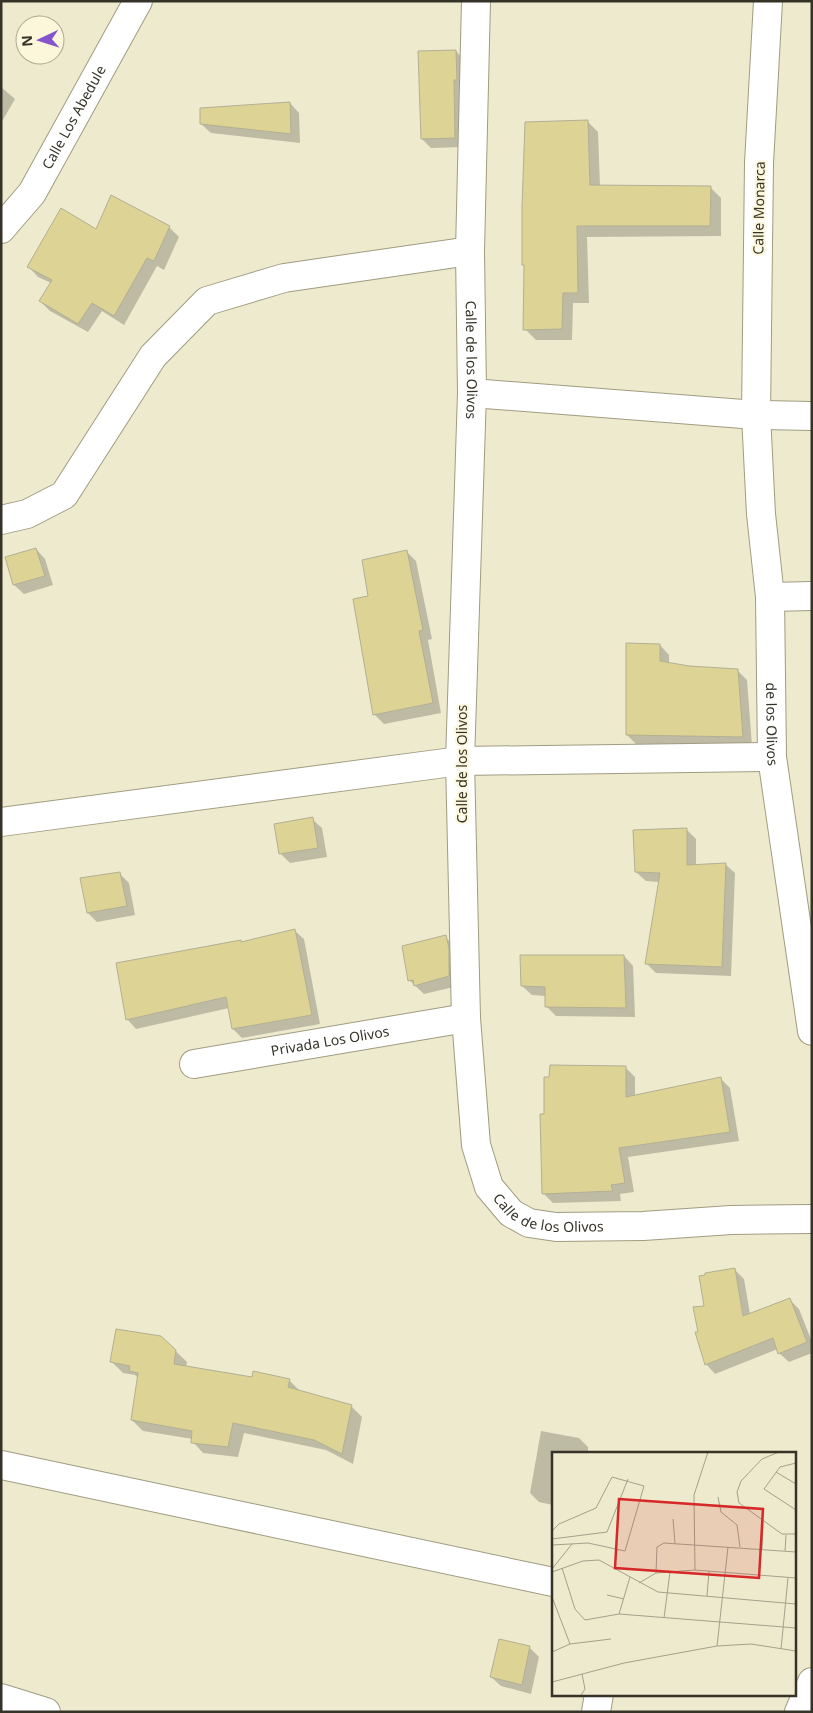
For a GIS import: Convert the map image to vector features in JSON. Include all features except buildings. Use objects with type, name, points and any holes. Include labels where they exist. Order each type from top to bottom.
[{"type":"street","name":"Calle Los Abedule","points":[[1,229],[32,192],[138,1]]},
{"type":"street","name":"Calle de los Olivos","points":[[476,1],[470,251],[472,392],[460,761],[466,1018],[476,1144],[489,1187],[511,1213],[529,1223],[556,1227],[643,1226],[732,1220],[812,1219]]},
{"type":"street","name":"Calle Monarca","points":[[756,415],[759,163],[768,1]]},
{"type":"street","points":[[1,520],[27,514],[64,495],[152,356],[207,301],[284,278],[470,251]]},
{"type":"street","points":[[472,392],[756,415],[812,416]]},
{"type":"street","name":"de los Olivos","points":[[756,415],[761,514],[770,597],[772,757],[812,1031]]},
{"type":"street","points":[[770,597],[812,596]]},
{"type":"street","points":[[1,822],[460,761],[772,757]]},
{"type":"street","name":"Privada Los Olivos","points":[[194,1064],[466,1018]]},
{"type":"street","points":[[1,1465],[552,1582]]},
{"type":"street","points":[[799,1712],[812,1682]]},
{"type":"street","points":[[596,1712],[599,1696]]},
{"type":"street","points":[[1,1698],[46,1712]]}]
